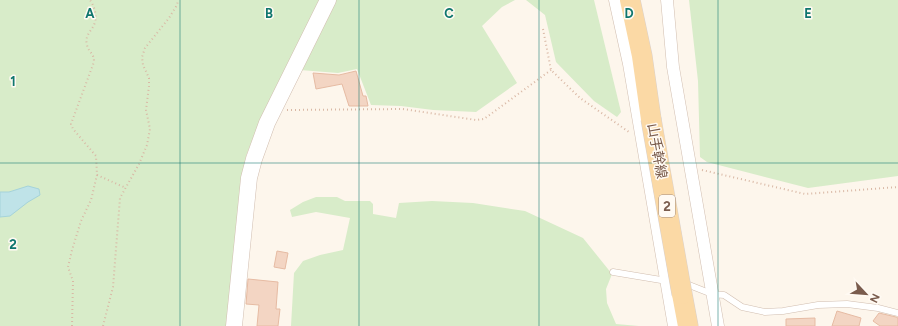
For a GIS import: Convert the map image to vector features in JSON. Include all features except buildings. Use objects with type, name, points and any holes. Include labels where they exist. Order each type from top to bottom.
[{"type":"main road","name":"山手幹線","points":[[630,0],[642,56],[651,119],[688,326]]},
{"type":"main road","points":[[635,0],[642,56]]},
{"type":"street","points":[[233,326],[249,178],[254,159],[274,110],[328,0]]},
{"type":"street","points":[[615,0],[629,64],[674,326]]},
{"type":"street","points":[[667,0],[673,67],[718,326]]},
{"type":"lane","points":[[613,272],[688,284],[712,294],[724,295],[742,307],[766,312],[847,304],[898,313]]},
{"type":"path","points":[[72,326],[74,281],[68,267],[81,221],[91,200],[97,175],[96,156],[73,130],[71,124],[94,62],[94,56],[86,44],[87,35],[95,22],[95,11],[90,0]]},
{"type":"path","points":[[103,326],[113,287],[120,198],[139,164],[147,144],[150,129],[146,110],[149,82],[143,66],[142,56],[145,48],[169,18],[177,5],[178,0]]},
{"type":"path","points":[[274,110],[402,109],[476,120],[484,119],[551,70]]},
{"type":"path","points":[[97,175],[126,188]]},
{"type":"green space","points":[[0,0],[320,0],[257,128],[246,156],[228,326],[0,326]]},
{"type":"green space","points":[[334,0],[515,0],[502,7],[482,26],[517,83],[476,112],[371,105],[357,69],[338,73],[300,70]]},
{"type":"green space","points":[[526,0],[594,0],[621,112],[617,117],[594,101],[556,62],[545,15]]},
{"type":"green space","points":[[689,0],[898,0],[898,176],[808,188],[707,162],[700,157],[698,81]]},
{"type":"green space","points":[[316,197],[337,197],[345,201],[370,201],[373,204],[373,214],[396,218],[399,203],[432,201],[473,203],[525,211],[583,238],[612,274],[606,289],[607,303],[616,324],[639,326],[291,326],[294,273],[303,261],[320,255],[343,250],[350,218],[316,212],[292,217],[290,210],[303,202]]},
{"type":"water","points":[[28,186],[39,189],[40,195],[10,216],[0,217],[0,192],[9,192]]}]
